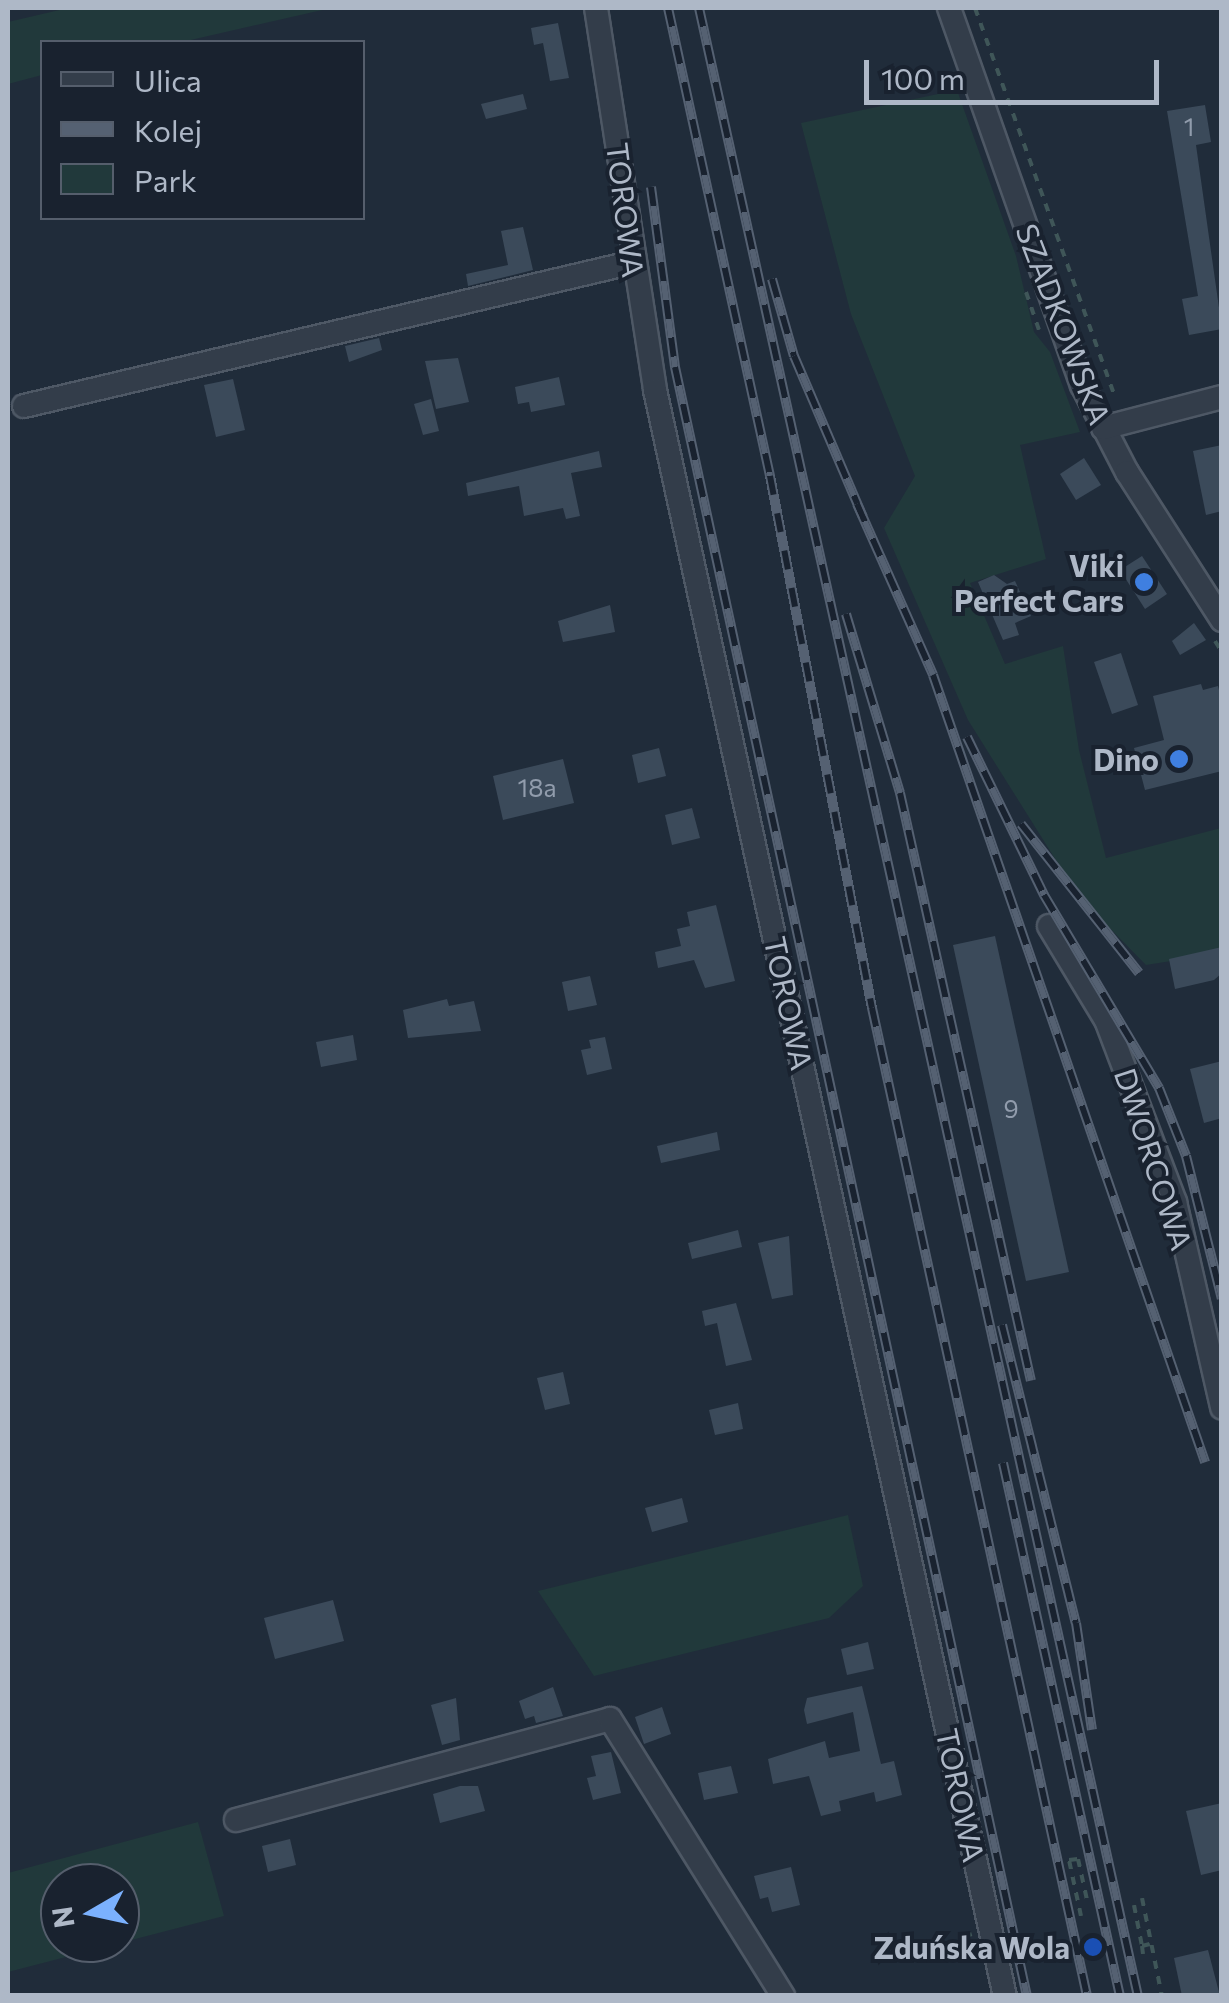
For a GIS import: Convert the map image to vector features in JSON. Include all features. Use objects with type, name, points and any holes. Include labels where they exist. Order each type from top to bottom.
[{"type":"street","name":"TOROWA","points":[[596,8],[630,263],[1004,1996]]},
{"type":"street","name":"SZADKOWSKA","points":[[949,8],[1103,428],[1222,620]]},
{"type":"street","points":[[24,406],[630,263]]},
{"type":"street","points":[[1103,428],[1222,397]]},
{"type":"street","name":"DWORCOWA","points":[[1049,926],[1106,1020],[1175,1202],[1222,1408]]},
{"type":"street","points":[[236,1820],[610,1720],[783,1996]]},
{"type":"path","points":[[975,8],[1114,394]]},
{"type":"path","points":[[1081,1916],[1070,1860],[1078,1858],[1087,1900]]},
{"type":"path","points":[[1142,1898],[1162,1996]]},
{"type":"path","points":[[1134,1905],[1143,1954]]},
{"type":"path","points":[[1142,1946],[1150,1944]]},
{"type":"green space","points":[[68,8],[331,8],[191,40],[40,40],[40,76],[8,84],[8,22]]},
{"type":"green space","points":[[957,90],[1016,256],[1034,332],[1050,352],[1080,432],[1020,445],[1046,559],[970,583],[1005,664],[1063,646],[1079,750],[1106,858],[1221,828],[1221,953],[1146,965],[1079,897],[968,720],[884,528],[915,476],[851,314],[801,123]]},
{"type":"green space","points":[[848,1515],[863,1586],[829,1618],[594,1676],[538,1591]]},
{"type":"green space","points":[[198,1822],[224,1916],[140,1938],[140,1863],[45,1863]]},
{"type":"green space","points":[[40,1864],[40,1963],[8,1972],[8,1873]]},
{"type":"building","points":[[558,23],[569,78],[550,81],[543,43],[534,45],[531,28]]},
{"type":"building","points":[[523,94],[527,109],[486,119],[481,104]]},
{"type":"building","points":[[1205,105],[1211,142],[1196,145],[1222,329],[1189,335],[1182,299],[1198,296],[1167,111]]},
{"type":"building","points":[[523,227],[533,270],[468,286],[466,274],[508,265],[501,231]]},
{"type":"building","points":[[379,338],[382,350],[349,362],[345,346]]},
{"type":"building","points":[[458,358],[469,402],[436,409],[425,361]]},
{"type":"building","points":[[559,377],[565,405],[531,412],[529,402],[518,404],[515,387]]},
{"type":"building","points":[[233,379],[245,430],[216,437],[204,385]]},
{"type":"building","points":[[431,399],[439,431],[423,435],[414,404]]},
{"type":"building","points":[[1222,445],[1222,511],[1206,515],[1193,451]]},
{"type":"building","points":[[599,451],[602,467],[571,473],[580,516],[566,519],[563,508],[524,516],[519,486],[468,496],[466,483]]},
{"type":"building","points":[[1084,458],[1101,485],[1076,500],[1060,474]]},
{"type":"building","name":"Viki Perfect Cars","points":[[1142,556],[1167,594],[1145,609],[1120,570]]},
{"type":"building","points":[[994,575],[1007,584],[1015,581],[1031,616],[1015,623],[1019,635],[1003,640],[978,582]]},
{"type":"building","points":[[610,605],[615,632],[563,642],[558,621]]},
{"type":"building","points":[[1194,623],[1206,640],[1180,655],[1172,641]]},
{"type":"building","points":[[1121,653],[1138,705],[1112,714],[1094,662]]},
{"type":"building","points":[[1201,684],[1203,690],[1218,686],[1222,702],[1222,771],[1145,790],[1134,748],[1164,740],[1153,696]]},
{"type":"building","points":[[659,748],[666,776],[638,783],[632,755]]},
{"type":"building","points":[[563,759],[574,803],[503,820],[493,776]]},
{"type":"building","points":[[692,808],[700,838],[672,845],[665,815]]},
{"type":"building","points":[[716,905],[735,981],[705,988],[694,960],[658,968],[655,952],[681,946],[677,929],[690,926],[687,912]]},
{"type":"building","points":[[995,936],[1069,1272],[1026,1281],[953,945]]},
{"type":"building","points":[[1222,947],[1222,973],[1214,980],[1175,989],[1169,959]]},
{"type":"building","points":[[590,976],[597,1005],[568,1011],[562,982]]},
{"type":"building","points":[[447,999],[449,1006],[474,1001],[481,1031],[408,1038],[403,1010]]},
{"type":"building","points":[[353,1035],[357,1060],[321,1067],[316,1042]]},
{"type":"building","points":[[605,1037],[612,1069],[587,1075],[581,1050],[591,1048],[589,1040]]},
{"type":"building","points":[[1222,1061],[1222,1118],[1204,1123],[1190,1069]]},
{"type":"building","points":[[717,1132],[720,1150],[661,1163],[657,1146]]},
{"type":"building","points":[[738,1230],[742,1247],[692,1259],[688,1243]]},
{"type":"building","points":[[789,1236],[793,1295],[772,1299],[758,1243]]},
{"type":"building","points":[[736,1303],[752,1360],[726,1366],[717,1323],[705,1326],[702,1311]]},
{"type":"building","points":[[563,1372],[570,1404],[545,1410],[537,1378]]},
{"type":"building","points":[[738,1403],[743,1429],[715,1435],[709,1410]]},
{"type":"building","points":[[682,1498],[688,1522],[652,1532],[645,1508]]},
{"type":"building","points":[[333,1600],[344,1641],[275,1659],[264,1618]]},
{"type":"building","points":[[868,1642],[874,1669],[847,1675],[841,1649]]},
{"type":"building","points":[[862,1686],[881,1764],[894,1761],[902,1795],[876,1802],[874,1792],[839,1801],[841,1811],[821,1816],[809,1776],[773,1784],[768,1759],[825,1741],[829,1758],[860,1751],[853,1712],[807,1724],[804,1710],[807,1698]]},
{"type":"building","points":[[553,1687],[563,1716],[536,1723],[534,1716],[525,1719],[519,1701]]},
{"type":"building","points":[[456,1698],[460,1740],[442,1745],[431,1705]]},
{"type":"building","points":[[662,1707],[671,1734],[644,1744],[635,1717]]},
{"type":"building","points":[[611,1752],[621,1793],[593,1800],[587,1778],[596,1776],[591,1756]]},
{"type":"building","points":[[731,1766],[738,1793],[704,1800],[698,1773]]},
{"type":"building","points":[[460,1786],[478,1786],[485,1811],[440,1823],[433,1794]]},
{"type":"building","points":[[1222,1803],[1222,1870],[1201,1875],[1186,1811]]},
{"type":"building","points":[[290,1839],[296,1865],[268,1872],[262,1846]]},
{"type":"building","points":[[791,1867],[800,1905],[772,1912],[768,1897],[760,1899],[754,1876]]},
{"type":"building","points":[[1208,1950],[1220,1996],[1182,1996],[1174,1958]]},
{"type":"railway","points":[[668,8],[770,476],[872,1008],[1087,1996]]},
{"type":"railway","points":[[699,8],[1138,1996]]},
{"type":"railway","points":[[651,187],[675,367],[1027,1996]]},
{"type":"railway","points":[[772,279],[794,356],[863,517]]},
{"type":"railway","points":[[857,504],[933,675],[1205,1462]]},
{"type":"railway","points":[[846,614],[900,793],[1031,1381]]},
{"type":"railway","points":[[967,737],[1044,895],[1159,1088],[1186,1156],[1222,1299]]},
{"type":"railway","points":[[1021,824],[1139,973]]},
{"type":"railway","points":[[1002,1325],[1076,1623],[1092,1730]]},
{"type":"railway","points":[[1003,1463],[1120,1996]]},
{"type":"place","name":"Viki Perfect Cars","points":[[1144,582]]},
{"type":"place","name":"Dino","points":[[1179,759]]},
{"type":"place","name":"Zduńska Wola","points":[[1093,1947]]}]
